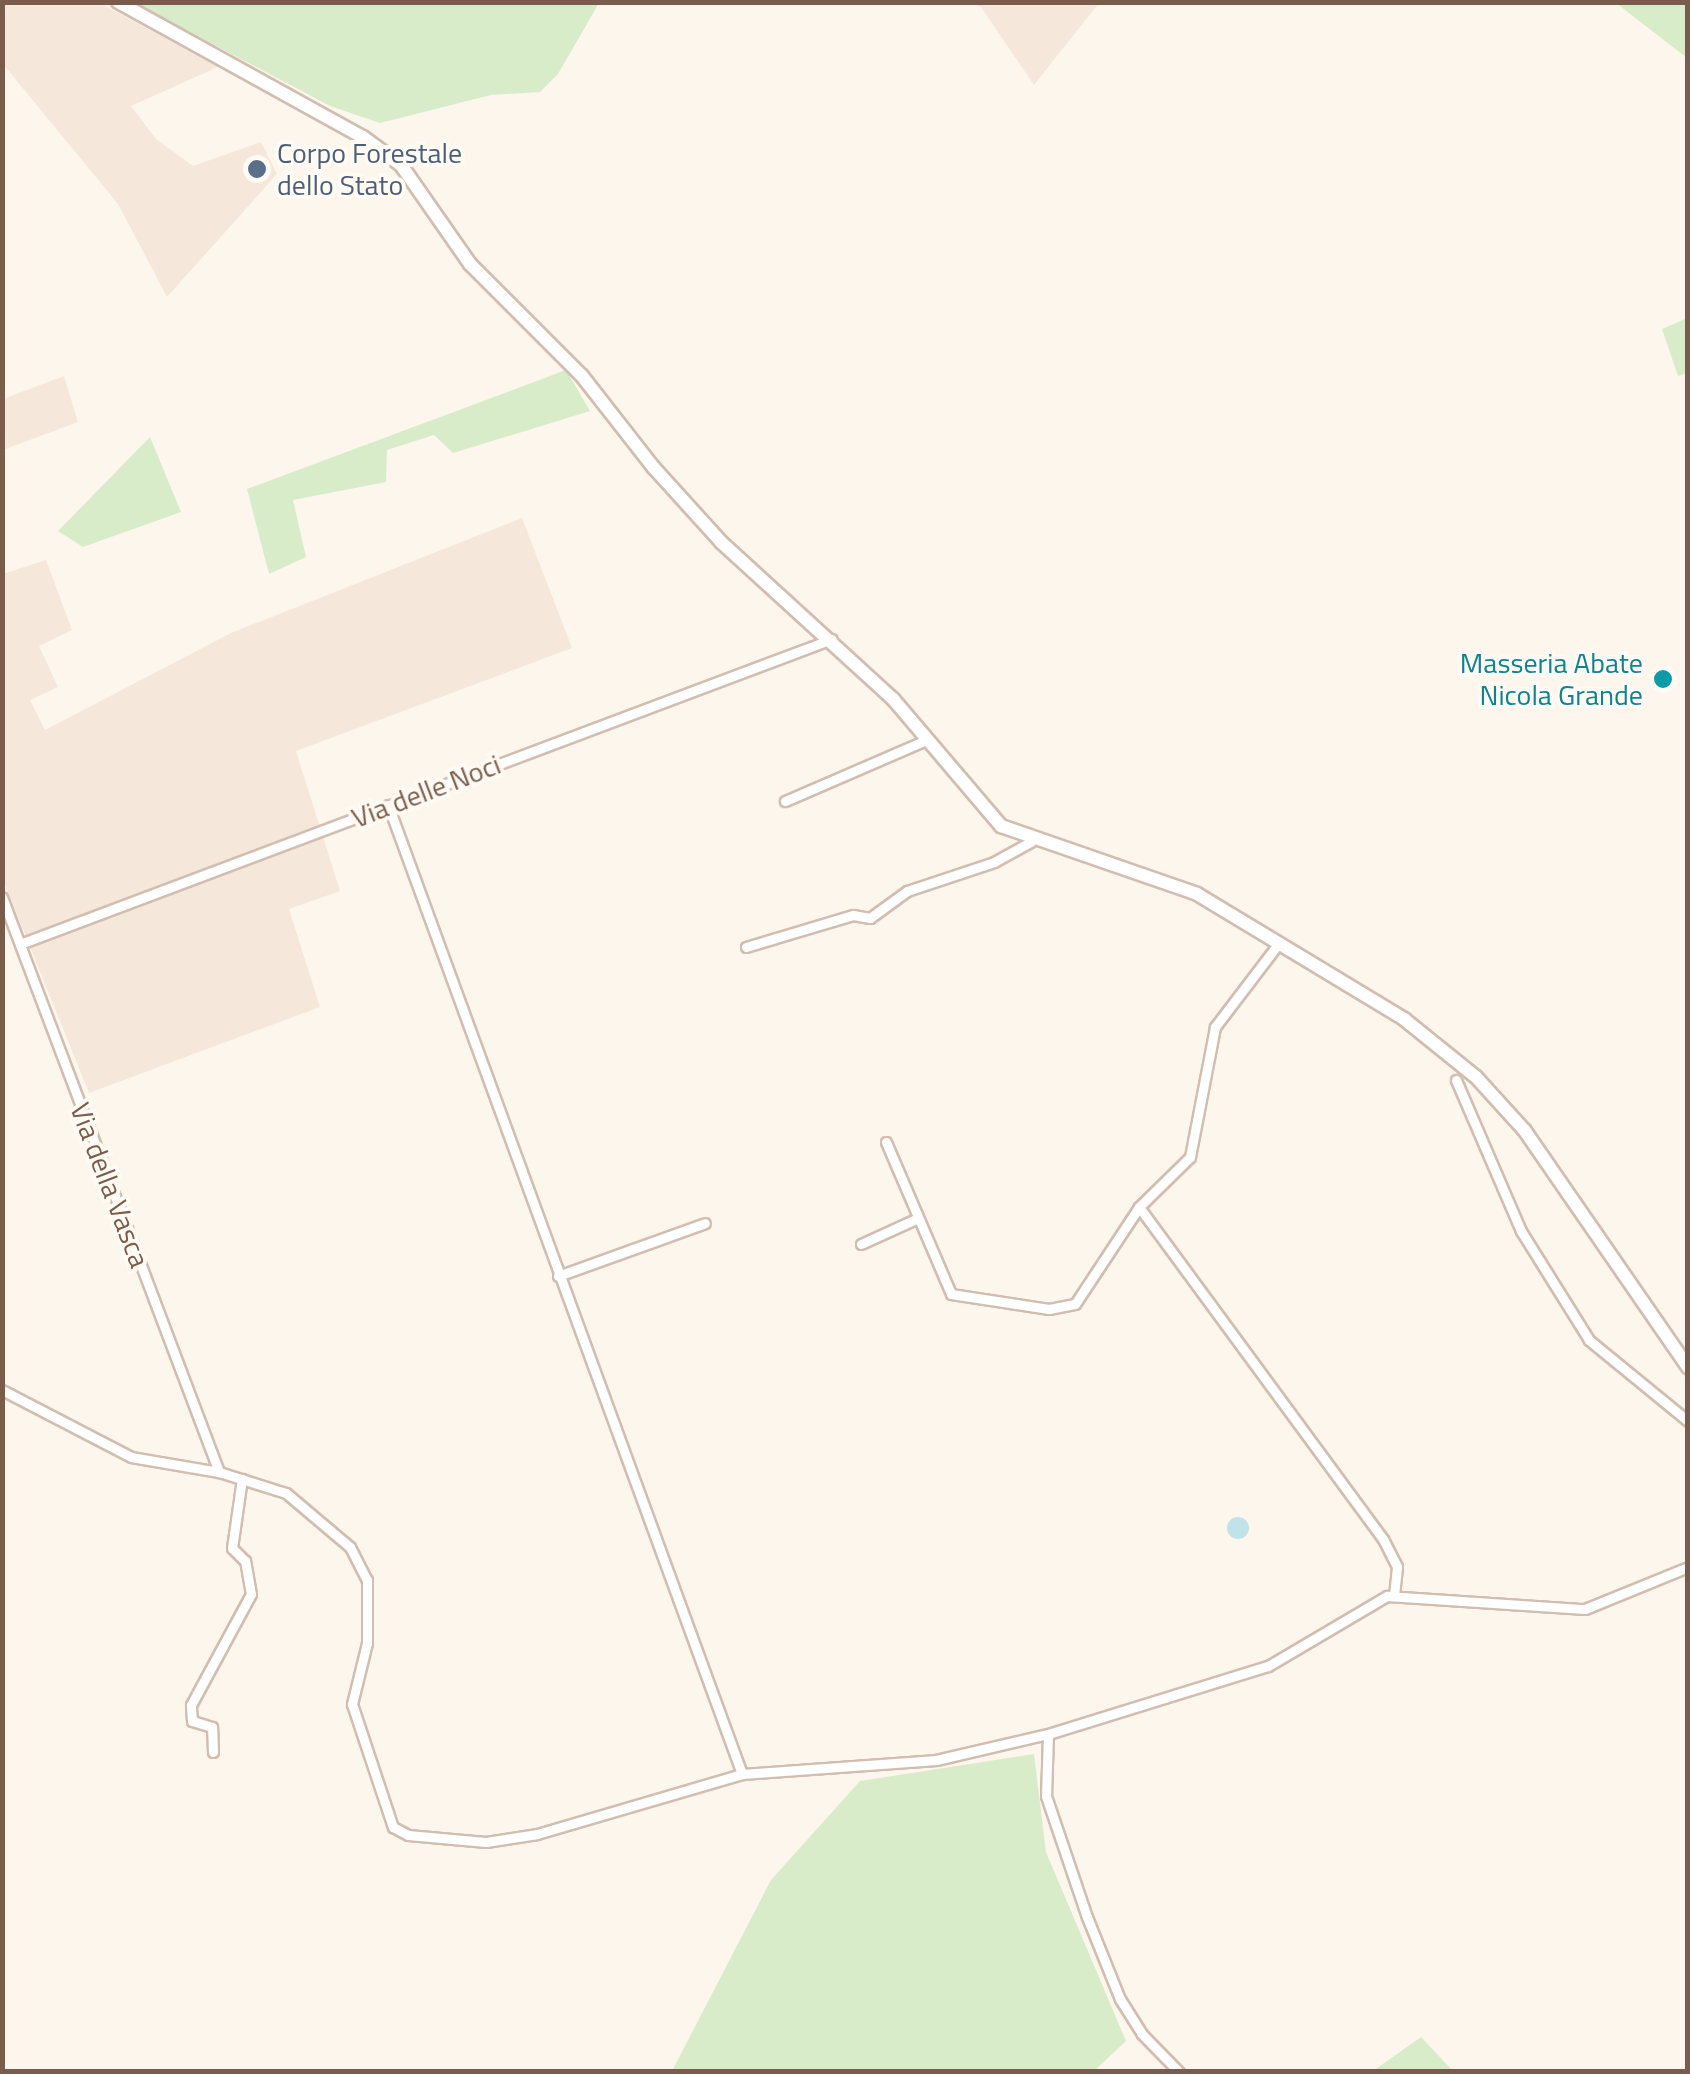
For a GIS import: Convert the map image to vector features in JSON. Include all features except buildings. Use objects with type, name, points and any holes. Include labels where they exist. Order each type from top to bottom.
[{"type":"main road","points":[[118,2],[383,150],[416,183],[470,264],[582,376],[721,542],[832,639],[926,740],[983,809],[1032,841],[1170,883],[1279,943],[1404,1020],[1476,1078],[1525,1130],[1688,1367]]},
{"type":"street","name":"Via delle Noci","points":[[20,944],[832,639]]},
{"type":"street","points":[[785,801],[926,740]]},
{"type":"street","points":[[388,805],[742,1774]]},
{"type":"street","points":[[746,946],[845,916],[870,918],[907,891],[994,862],[1032,841]]},
{"type":"street","name":"Via della Vasca","points":[[2,897],[220,1472]]},
{"type":"street","points":[[886,1142],[916,1219],[959,1299],[1061,1309],[1094,1284],[1139,1207],[1190,1157],[1214,1028],[1279,943]]},
{"type":"street","points":[[1464,1093],[1476,1078]]},
{"type":"street","points":[[1456,1080],[1522,1231],[1589,1340],[1688,1422]]},
{"type":"street","points":[[1139,1207],[1383,1538],[1397,1567],[1394,1595]]},
{"type":"street","points":[[861,1244],[916,1219]]},
{"type":"street","points":[[558,1276],[705,1223]]},
{"type":"street","points":[[2,1390],[131,1458],[220,1472],[286,1493],[350,1547],[367,1580],[367,1643],[352,1704],[393,1827],[408,1834],[486,1842],[537,1834],[742,1774],[936,1760],[1048,1734],[1268,1666],[1394,1595],[1585,1609],[1688,1567]]},
{"type":"street","points":[[213,1752],[212,1727],[192,1721],[192,1706],[251,1594],[245,1560],[232,1548],[242,1480]]},
{"type":"street","points":[[1048,1734],[1046,1796],[1087,1917],[1120,1998],[1142,2034],[1179,2072]]},
{"type":"shaded area","points":[[2,3],[100,3],[218,67],[131,106],[156,139],[193,166],[261,142],[277,174],[167,297],[118,204],[3,64]]},
{"type":"shaded area","points":[[969,3],[1099,3],[1034,85],[981,7]]},
{"type":"shaded area","points":[[64,376],[78,422],[3,450],[3,399]]},
{"type":"shaded area","points":[[522,518],[572,648],[296,751],[340,891],[289,909],[320,1007],[89,1093],[3,880],[3,574],[46,560],[72,630],[39,646],[58,687],[30,700],[45,730],[231,633]]},
{"type":"green space","points":[[135,3],[599,3],[558,74],[540,92],[491,95],[380,123],[330,106]]},
{"type":"green space","points":[[1616,3],[1687,3],[1687,58]]},
{"type":"green space","points":[[1687,318],[1687,373],[1678,376],[1662,329]]},
{"type":"green space","points":[[566,370],[590,411],[453,453],[434,435],[387,450],[386,482],[293,500],[306,557],[269,574],[247,489]]},
{"type":"green space","points":[[150,437],[181,512],[83,547],[58,531]]},
{"type":"green space","points":[[1034,1754],[1046,1852],[1126,2041],[1094,2071],[672,2071],[771,1880],[860,1781]]},
{"type":"green space","points":[[1421,2037],[1453,2071],[1373,2071]]},
{"type":"water","points":[[1234,1517],[1242,1517],[1249,1528],[1242,1539],[1234,1539],[1227,1532],[1227,1524]]},
{"type":"place","name":"Corpo Forestale dello Stato","points":[[257,169]]},
{"type":"place","name":"Masseria Abate Nicola Grande","points":[[1663,679]]}]
